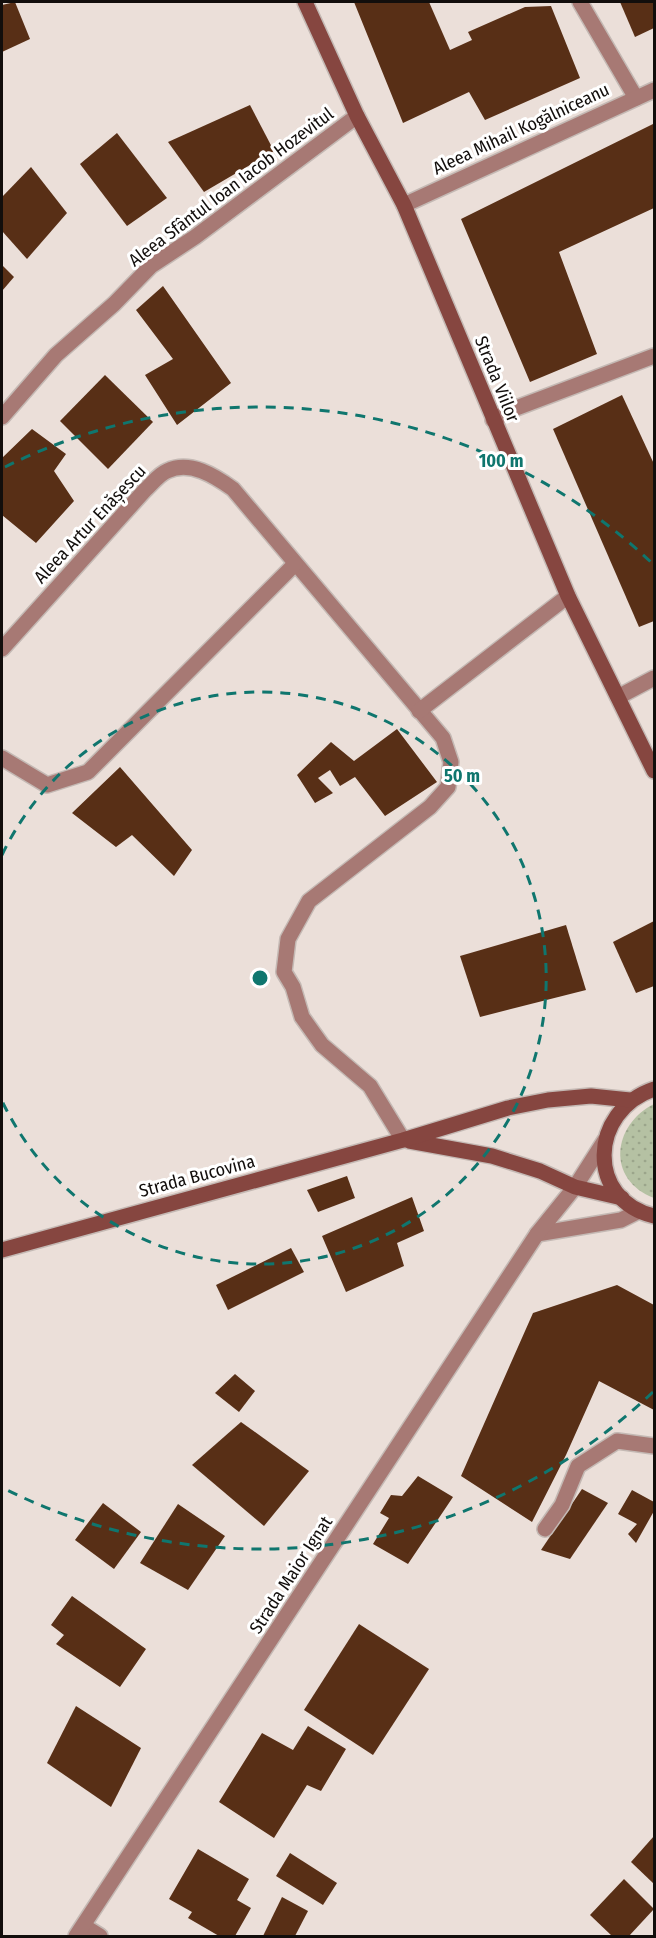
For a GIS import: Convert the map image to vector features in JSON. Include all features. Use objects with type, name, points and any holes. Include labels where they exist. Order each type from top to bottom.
[{"type":"main road","name":"Strada Viilor","points":[[305,2],[357,116],[404,205],[568,596],[654,771]]},
{"type":"main road","points":[[654,1089],[630,1100],[614,1118],[605,1140],[604,1161],[610,1181],[622,1198],[639,1211],[654,1216]]},
{"type":"main road","name":"Strada Bucovina","points":[[2,1250],[403,1140],[508,1108],[548,1100],[591,1096],[630,1100]]},
{"type":"main road","name":"Strada Bucovina","points":[[403,1140],[492,1156],[540,1172],[574,1187],[622,1198]]},
{"type":"street","points":[[580,2],[636,98]]},
{"type":"street","name":"Aleea Mihail Kogălniceanu","points":[[404,205],[654,90]]},
{"type":"street","name":"Aleea Sfântul Ioan Iacob Hozevitul","points":[[2,417],[56,355],[114,304],[151,266],[195,237],[357,116]]},
{"type":"street","points":[[493,420],[511,410],[654,356]]},
{"type":"street","name":"Aleea Artur Enășescu","points":[[2,649],[145,490],[167,471],[190,469],[211,473],[233,489],[443,738],[451,762],[448,787],[430,807],[309,902],[288,939],[284,972],[293,987],[302,1017],[322,1045],[370,1086],[403,1140]]},
{"type":"street","points":[[2,758],[47,785],[88,772],[295,564]]},
{"type":"street","points":[[419,711],[568,596]]},
{"type":"street","points":[[618,697],[654,678]]},
{"type":"street","name":"Strada Maior Ignat","points":[[80,1931],[537,1234],[574,1187],[605,1140]]},
{"type":"street","points":[[537,1234],[621,1220],[639,1211]]},
{"type":"street","points":[[545,1529],[562,1504],[578,1466],[616,1441],[654,1446]]},
{"type":"street","points":[[80,1931],[100,1936]]},
{"type":"green space","points":[[654,1104],[654,1198],[638,1190],[628,1179],[622,1166],[620,1152],[623,1138],[630,1125],[640,1113]]},
{"type":"building","points":[[15,2],[30,39],[2,52],[2,5]]},
{"type":"building","points":[[354,2],[429,2],[450,50],[472,40],[468,32],[525,7],[551,6],[580,78],[485,120],[469,92],[403,123]]},
{"type":"building","points":[[620,2],[654,2],[654,28],[635,37]]},
{"type":"building","points":[[250,105],[274,151],[204,192],[168,142]]},
{"type":"building","points":[[653,124],[654,208],[559,252],[597,354],[530,382],[461,219]]},
{"type":"building","points":[[117,133],[167,198],[127,226],[80,164]]},
{"type":"building","points":[[31,167],[67,213],[27,259],[2,231],[2,197]]},
{"type":"building","points":[[2,265],[14,277],[2,291]]},
{"type":"building","points":[[163,286],[231,383],[177,425],[145,375],[173,359],[136,310]]},
{"type":"building","points":[[105,375],[153,422],[108,469],[60,421]]},
{"type":"building","points":[[622,395],[654,464],[654,621],[639,627],[553,429]]},
{"type":"building","points":[[32,429],[66,454],[54,471],[74,501],[36,543],[2,515],[2,458]]},
{"type":"building","points":[[397,729],[437,782],[385,816],[355,777],[340,786],[330,770],[318,778],[333,793],[315,803],[297,775],[331,742],[354,761]]},
{"type":"building","points":[[120,767],[192,850],[174,876],[132,835],[116,847],[72,813]]},
{"type":"building","points":[[654,921],[654,986],[636,993],[613,942]]},
{"type":"building","points":[[566,925],[586,990],[480,1017],[460,956]]},
{"type":"building","points":[[347,1176],[355,1198],[318,1212],[307,1190]]},
{"type":"building","points":[[412,1197],[424,1231],[397,1243],[404,1266],[346,1292],[322,1236]]},
{"type":"building","points":[[291,1248],[304,1272],[228,1310],[216,1285]]},
{"type":"building","points":[[617,1285],[654,1305],[654,1410],[599,1381],[566,1455],[532,1522],[461,1476],[533,1313]]},
{"type":"building","points":[[235,1374],[255,1391],[239,1412],[215,1393]]},
{"type":"building","points":[[241,1422],[309,1471],[264,1526],[192,1465]]},
{"type":"building","points":[[418,1476],[453,1497],[408,1564],[373,1544],[389,1518],[380,1513],[391,1495],[402,1496]]},
{"type":"building","points":[[582,1489],[608,1503],[570,1559],[541,1550]]},
{"type":"building","points":[[632,1490],[654,1502],[654,1511],[636,1543],[628,1534],[637,1524],[618,1514]]},
{"type":"building","points":[[103,1503],[141,1532],[114,1569],[75,1540]]},
{"type":"building","points":[[178,1504],[225,1536],[188,1590],[140,1563]]},
{"type":"building","points":[[72,1596],[146,1649],[120,1687],[56,1644],[64,1635],[51,1625]]},
{"type":"building","points":[[359,1624],[429,1669],[373,1755],[304,1710]]},
{"type":"building","points":[[76,1706],[141,1748],[111,1807],[47,1763]]},
{"type":"building","points":[[308,1726],[346,1749],[321,1791],[307,1785],[274,1838],[219,1802],[262,1733],[293,1750]]},
{"type":"building","points":[[654,1836],[654,1884],[631,1862]]},
{"type":"building","points":[[198,1849],[249,1879],[237,1900],[251,1908],[235,1936],[219,1936],[188,1918],[192,1912],[169,1899]]},
{"type":"building","points":[[290,1853],[337,1883],[323,1905],[276,1876]]},
{"type":"building","points":[[624,1879],[654,1909],[629,1936],[612,1936],[590,1915]]},
{"type":"building","points":[[282,1897],[308,1911],[295,1936],[263,1936]]}]
